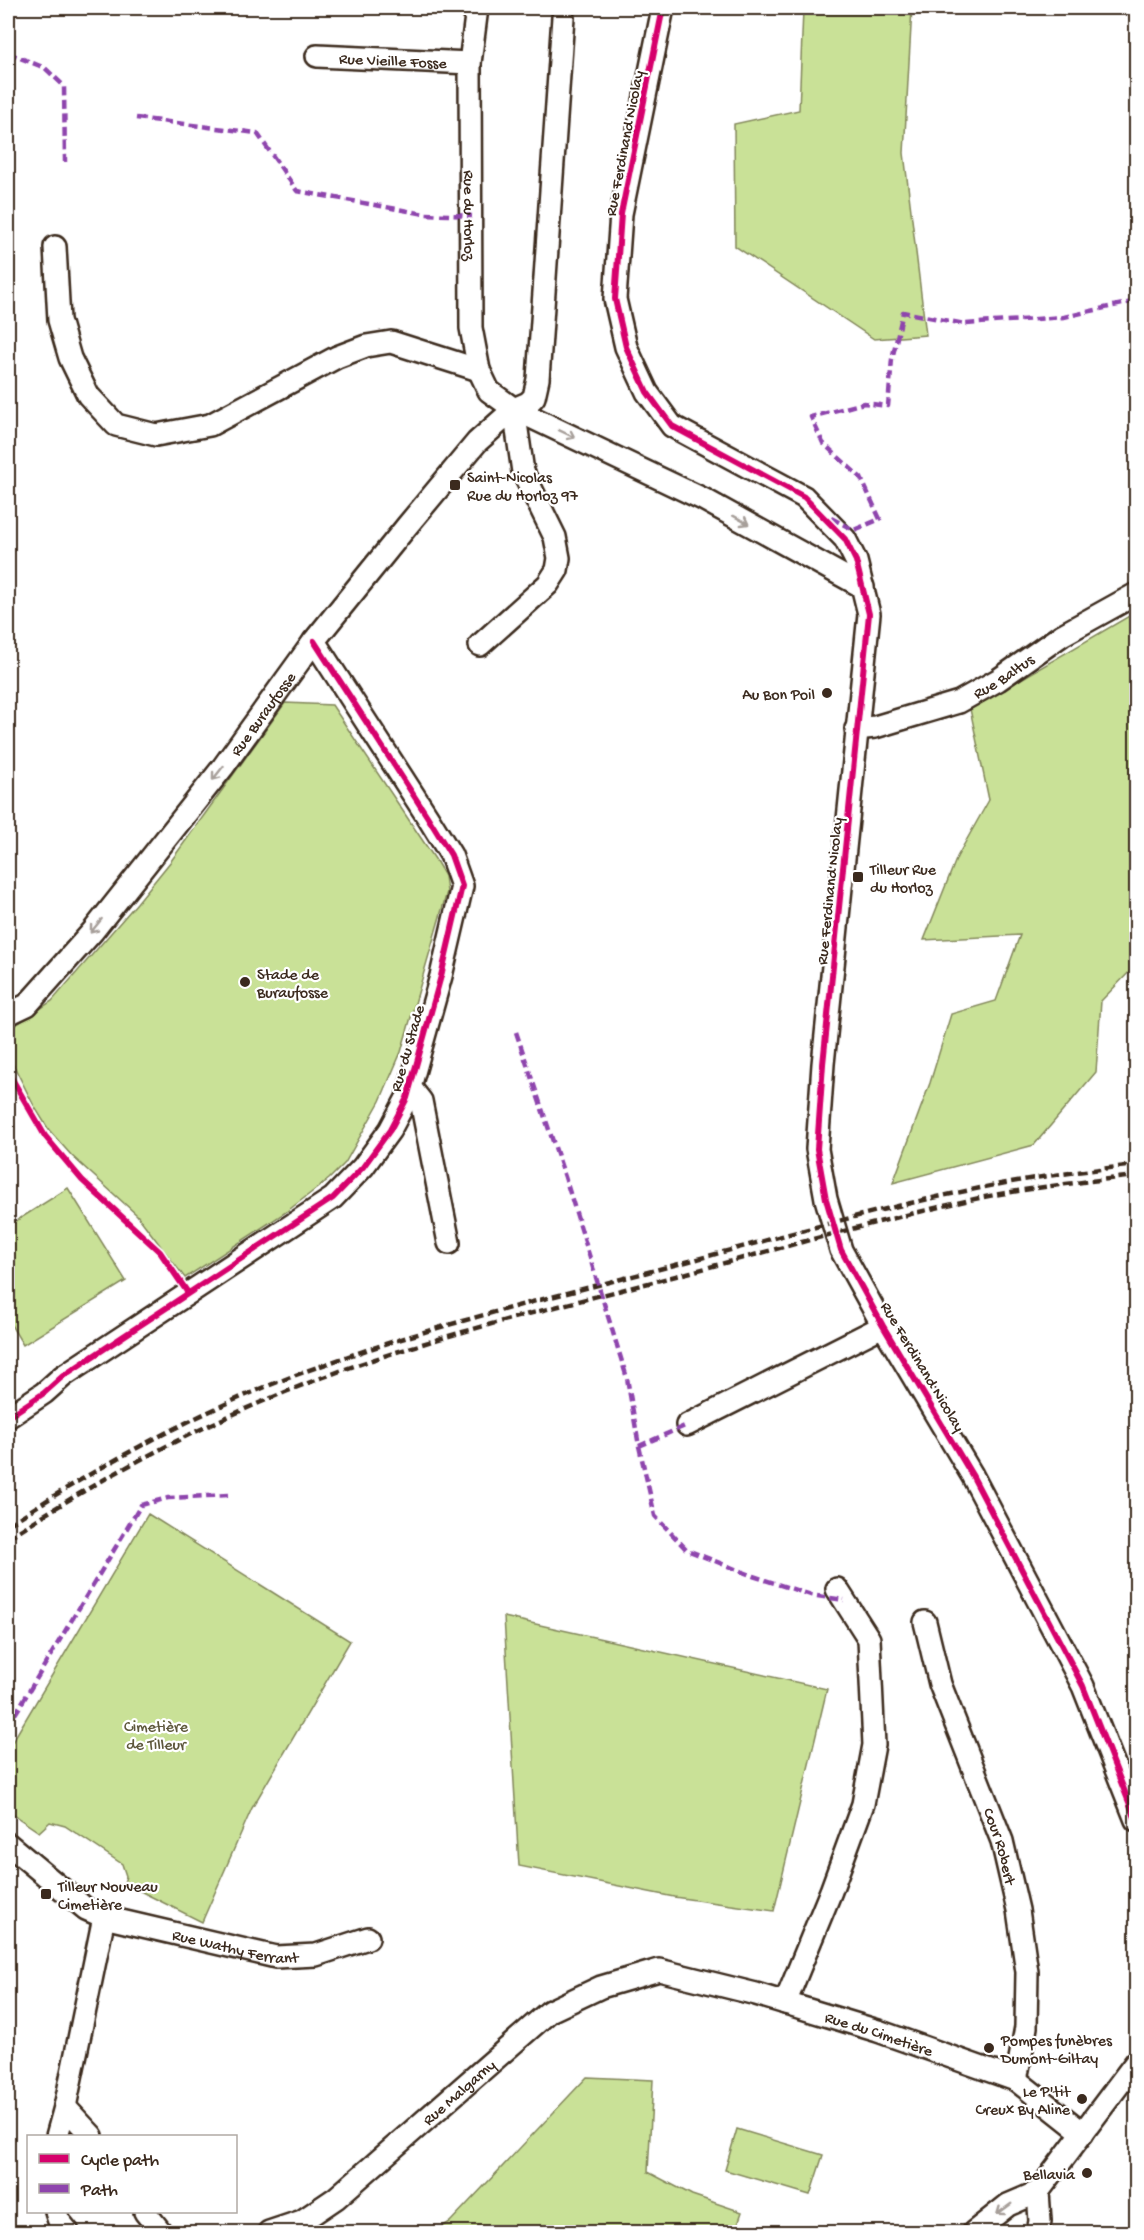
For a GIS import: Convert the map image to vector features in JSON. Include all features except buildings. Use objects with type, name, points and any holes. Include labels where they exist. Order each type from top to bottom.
[{"type":"street","name":"Rue du Horloz","points":[[477,8],[470,63],[471,328],[479,370],[489,392],[514,408],[703,498],[863,587]]},
{"type":"street","name":"Rue Ferdinand Nicolay","points":[[663,8],[621,214],[615,299],[626,347],[647,392],[672,426],[804,498],[845,539],[856,561],[869,614],[823,1064],[817,1149],[826,1199],[841,1250],[883,1326],[972,1475],[1083,1686],[1137,1820]]},
{"type":"street","points":[[480,645],[548,584],[557,570],[560,558],[558,543],[542,506],[523,472],[514,408],[528,403],[534,397],[538,378],[563,17]]},
{"type":"street","name":"Rue Vieille Fosse","points":[[317,56],[470,63]]},
{"type":"street","points":[[55,247],[59,320],[70,358],[88,395],[116,425],[156,435],[210,425],[337,357],[366,346],[391,342],[479,370]]},
{"type":"street","name":"Rue Buraufosse","points":[[8,1014],[27,1005],[93,931],[223,767],[314,641],[477,442],[514,408]]},
{"type":"street","name":"Rue Baltus","points":[[856,729],[875,727],[958,702],[998,680],[1062,635],[1137,594]]},
{"type":"street","name":"Rue du Stade","points":[[8,1417],[44,1393],[63,1376],[333,1198],[363,1167],[390,1130],[407,1098],[441,976],[462,886],[450,855],[427,816],[314,641]]},
{"type":"street","points":[[410,1087],[421,1101],[449,1243]]},
{"type":"street","points":[[687,1425],[883,1326]]},
{"type":"street","points":[[785,2003],[831,1891],[862,1804],[874,1745],[869,1639],[837,1589]]},
{"type":"street","name":"Cour Robert","points":[[925,1622],[940,1684],[1002,1841],[1018,1910],[1027,1972],[1026,2027],[1016,2080]]},
{"type":"street","points":[[8,1844],[86,1909],[104,1917],[57,2135]]},
{"type":"street","name":"Rue Wathy Ferrant","points":[[104,1917],[276,1957],[316,1955],[368,1938]]},
{"type":"street","name":"Rue du Cimetière","points":[[659,1970],[785,2003],[878,2031],[1016,2080],[1083,2133]]},
{"type":"street","name":"Rue Malgarny","points":[[269,2232],[302,2221],[336,2198],[550,2011],[601,1987],[659,1970]]},
{"type":"street","points":[[974,2232],[1008,2205],[1038,2192],[1083,2133],[1129,2086],[1137,2062]]},
{"type":"street","points":[[65,2107],[91,2135]]},
{"type":"street","points":[[1038,2192],[1040,2221],[1038,2232]]},
{"type":"street","points":[[57,2213],[59,2221],[68,2232]]},
{"type":"street","points":[[147,2213],[161,2232]]},
{"type":"green space","points":[[775,8],[806,8],[805,10],[912,8],[904,153],[926,335],[874,339],[735,246],[734,124],[799,110],[803,10]]},
{"type":"green space","points":[[1136,612],[1136,965],[1101,1001],[1096,1072],[1034,1145],[893,1183],[930,1083],[951,1014],[996,1001],[1020,935],[924,940],[957,857],[989,800],[970,709]]},
{"type":"green space","name":"Stade de Buraufosse","points":[[285,703],[332,705],[435,859],[445,876],[447,892],[401,1052],[380,1101],[345,1163],[329,1179],[286,1212],[185,1278],[137,1215],[72,1156],[49,1130],[34,1106],[8,1054],[8,1030],[52,1001],[137,903],[171,861]]},
{"type":"green space","points":[[68,1188],[126,1281],[23,1345],[8,1320],[8,1226]]},
{"type":"green space","name":"Cimetière de Tilleur","points":[[148,1514],[350,1641],[252,1808],[202,1922],[124,1883],[126,1876],[122,1864],[65,1826],[50,1822],[39,1832],[8,1811],[8,1749]]},
{"type":"green space","points":[[504,1617],[827,1689],[774,1911],[674,1897],[519,1866]]},
{"type":"green space","points":[[587,2077],[653,2080],[648,2172],[692,2195],[742,2212],[735,2232],[433,2232],[450,2222]]},
{"type":"green space","points":[[737,2129],[823,2155],[810,2195],[725,2170]]},
{"type":"railway","points":[[8,1525],[107,1464],[176,1427],[283,1380],[382,1345],[483,1315],[899,1206],[1012,1182],[1136,1165]]},
{"type":"railway","points":[[8,1538],[108,1477],[212,1424],[283,1393],[383,1356],[537,1312],[935,1208],[1011,1192],[1136,1176]]},
{"type":"marked path","points":[[8,53],[45,68],[64,86],[65,162]]},
{"type":"marked path","points":[[136,118],[257,133],[297,191],[425,214],[472,216]]},
{"type":"marked path","points":[[831,518],[854,530],[880,519],[861,478],[823,443],[811,417],[864,403],[888,406],[892,359],[903,312],[965,324],[1064,317],[1136,301]]},
{"type":"marked path","points":[[516,1032],[565,1177],[627,1378],[639,1446],[687,1425]]},
{"type":"marked path","points":[[639,1446],[655,1516],[687,1550],[753,1576],[811,1595],[844,1600]]},
{"type":"marked path","points":[[8,1726],[141,1505],[168,1498],[228,1495]]},
{"type":"cycle path","points":[[663,8],[621,214],[615,299],[626,347],[647,392],[672,426],[804,497],[845,539],[856,561],[869,614],[823,1064],[817,1149],[826,1199],[841,1250],[883,1326],[972,1475],[1083,1686],[1136,1820]]},
{"type":"cycle path","points":[[8,1417],[44,1393],[63,1376],[333,1198],[363,1167],[390,1130],[407,1098],[441,976],[462,886],[451,855],[314,641]]},
{"type":"cycle path","points":[[8,1072],[45,1136],[82,1180],[160,1252],[188,1293]]},
{"type":"place","name":"Saint-Nicolas Rue du Horloz 97","points":[[455,485]]},
{"type":"place","name":"Au Bon Poil","points":[[827,693]]},
{"type":"place","name":"Tilleur Rue du Horloz","points":[[858,877]]},
{"type":"place","name":"Stade de Buraufosse","points":[[245,982]]},
{"type":"place","name":"Tilleur Nouveau Cimetière","points":[[46,1894]]},
{"type":"place","name":"Pompes funèbres Dumont-Giltay","points":[[989,2048]]},
{"type":"place","name":"Le P'tit Creux By Aline","points":[[1082,2099]]},
{"type":"place","name":"Bellavia","points":[[1087,2173]]}]
